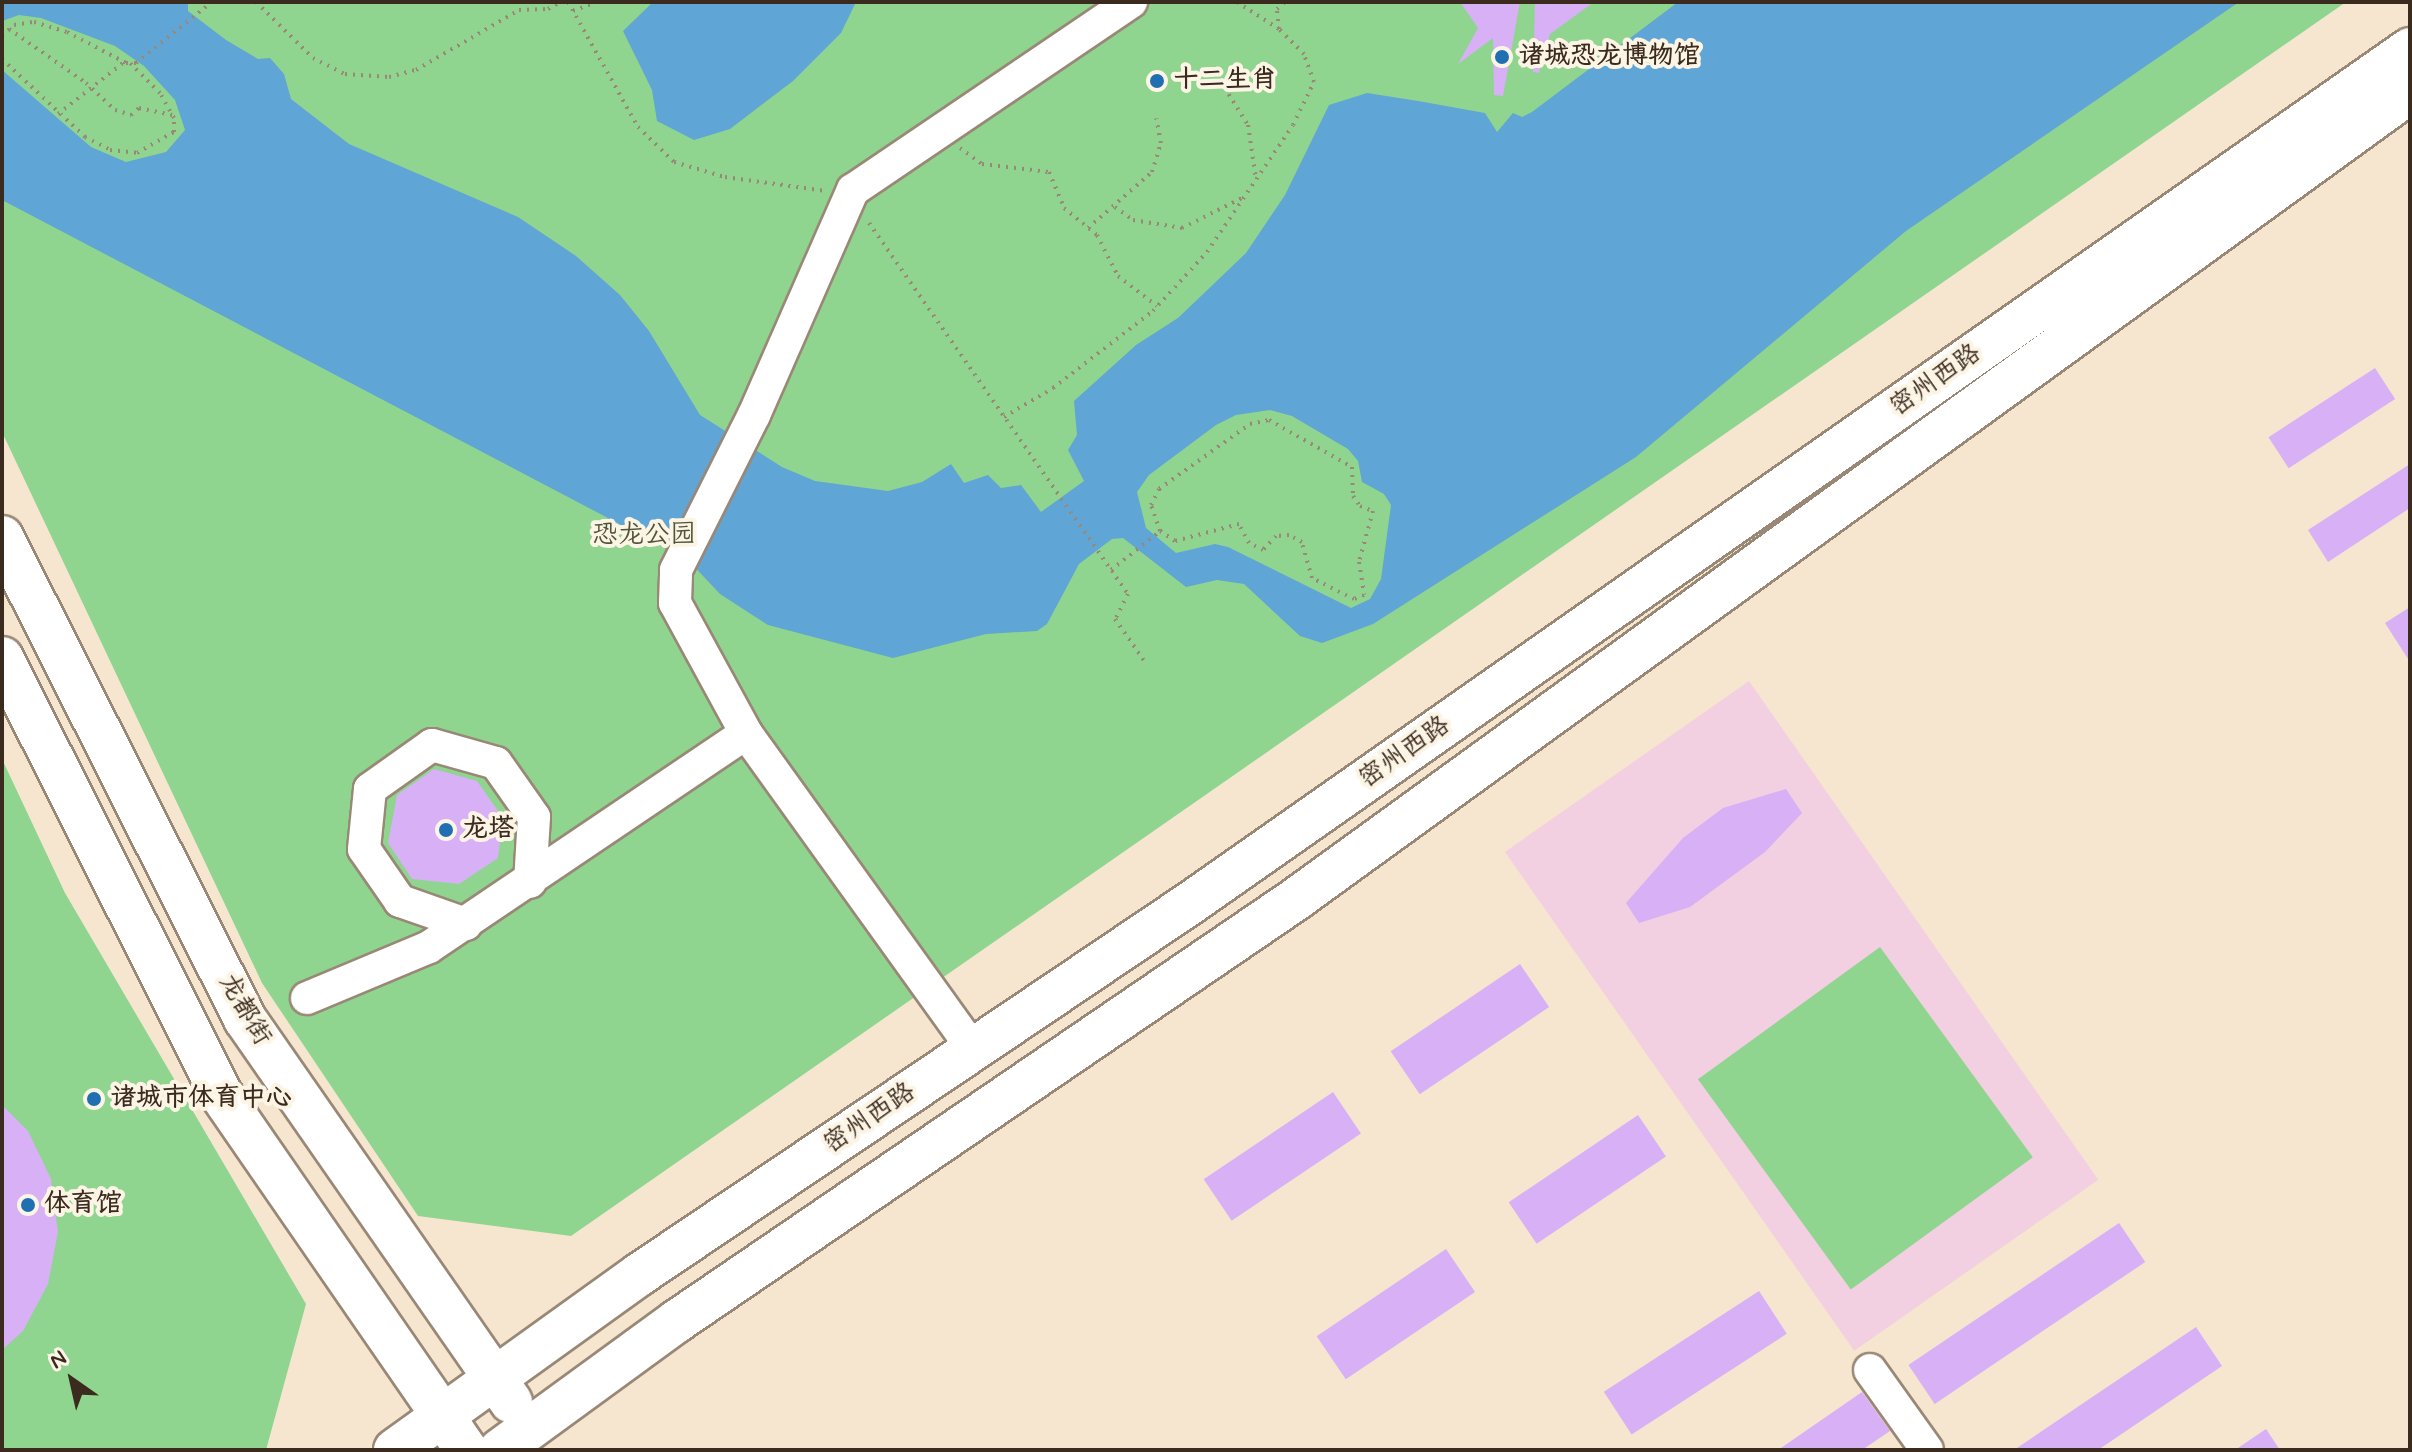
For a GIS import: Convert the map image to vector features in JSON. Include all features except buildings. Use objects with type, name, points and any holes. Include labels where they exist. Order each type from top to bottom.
[{"type":"main road","name":"密州西路","points":[[395,1450],[640,1274],[973,1049],[2410,49]]},
{"type":"main road","name":"密州西路","points":[[524,1443],[677,1321],[1296,899],[2410,92]]},
{"type":"main road","name":"龙都街","points":[[2,537],[245,1019],[496,1379],[524,1443]]},
{"type":"main road","points":[[2,658],[222,1096],[466,1450]]},
{"type":"street","points":[[973,1049],[746,733],[675,603],[676,570],[754,415],[850,196],[1131,2]]},
{"type":"street","points":[[307,998],[429,947],[530,882],[746,733]]},
{"type":"street","points":[[466,924],[400,901],[364,849],[370,789],[432,745],[496,763],[534,817],[530,882]]},
{"type":"street","points":[[1870,1370],[1927,1450]]},
{"type":"path","points":[[58,114],[89,87],[130,63],[212,2]]},
{"type":"path","points":[[256,2],[313,58],[345,74],[389,77],[416,70],[519,10],[548,9],[560,2]]},
{"type":"path","points":[[568,2],[638,127],[674,162],[725,177],[781,181],[850,196],[1128,594],[1115,619],[1145,662]]},
{"type":"path","points":[[573,11],[597,2]]},
{"type":"path","points":[[1004,417],[1053,388],[1157,306],[1207,252],[1256,181],[1314,82],[1304,54],[1279,29],[1237,2]]},
{"type":"path","points":[[1279,29],[1277,9],[1285,2]]},
{"type":"path","points":[[2,36],[9,29],[34,22],[67,32],[130,63],[160,93],[172,115],[174,132],[137,153],[110,150],[58,114],[2,59]]},
{"type":"path","points":[[9,29],[89,87],[115,110],[131,115],[139,108],[172,115]]},
{"type":"path","points":[[1216,74],[1229,87],[1248,125],[1256,181]]},
{"type":"path","points":[[1088,228],[1152,172],[1161,143],[1156,118]]},
{"type":"path","points":[[940,131],[982,164],[1049,172],[1064,208],[1088,228],[1118,276],[1157,306]]},
{"type":"path","points":[[1115,207],[1133,220],[1182,228],[1248,193]]},
{"type":"path","points":[[1269,420],[1352,467],[1353,496],[1373,511],[1359,562],[1364,595],[1354,599],[1312,578],[1302,542],[1289,535],[1276,536],[1263,550],[1249,543],[1239,524],[1175,541],[1158,533],[1151,505],[1159,489],[1250,424],[1269,420]]},
{"type":"path","points":[[1111,570],[1158,533]]},
{"type":"shaded area","points":[[1749,681],[2098,1180],[1854,1351],[1505,852]]},
{"type":"green space","name":"恐龙公园","points":[[2,2],[2346,2],[571,1236],[418,1216],[262,983],[2,432]]},
{"type":"green space","name":"诸城市体育中心","points":[[2,759],[65,893],[306,1304],[266,1450],[2,1450]]},
{"type":"green space","points":[[1880,947],[2033,1157],[1851,1290],[1698,1079]]},
{"type":"water","points":[[2,2],[188,2],[188,11],[226,40],[258,59],[270,58],[284,74],[291,99],[349,144],[518,217],[576,256],[620,295],[649,331],[700,415],[782,467],[815,481],[888,491],[922,482],[951,464],[964,483],[988,475],[1001,488],[1021,485],[1041,512],[1084,481],[1068,450],[1077,435],[1074,401],[1136,345],[1178,318],[1246,253],[1285,195],[1329,105],[1367,93],[1418,101],[1485,113],[1497,132],[1513,113],[1522,117],[1532,112],[1678,2],[2239,2],[1906,231],[1636,457],[1373,624],[1322,643],[1300,636],[1244,584],[1217,580],[1186,587],[1123,538],[1112,539],[1079,564],[1047,624],[1037,631],[986,634],[893,658],[768,625],[720,594],[688,560],[2,200],[2,70],[91,147],[126,162],[166,152],[185,130],[175,100],[144,66],[115,46],[41,18],[19,15],[2,21]],"holes":[[[1270,410],[1292,416],[1348,449],[1358,461],[1362,482],[1384,494],[1391,505],[1381,579],[1370,599],[1351,608],[1228,547],[1215,544],[1176,553],[1146,528],[1137,492],[1149,475],[1216,425],[1236,415]]]},
{"type":"water","points":[[653,2],[856,2],[841,33],[793,81],[730,129],[694,140],[657,121],[652,90],[623,31]]},
{"type":"place","name":"诸城恐龙博物馆","points":[[1502,57]]},
{"type":"place","name":"十二生肖","points":[[1157,81]]},
{"type":"place","name":"龙塔","points":[[446,830]]},
{"type":"place","name":"诸城市体育中心","points":[[94,1099]]},
{"type":"place","name":"体育馆","points":[[28,1205]]}]
